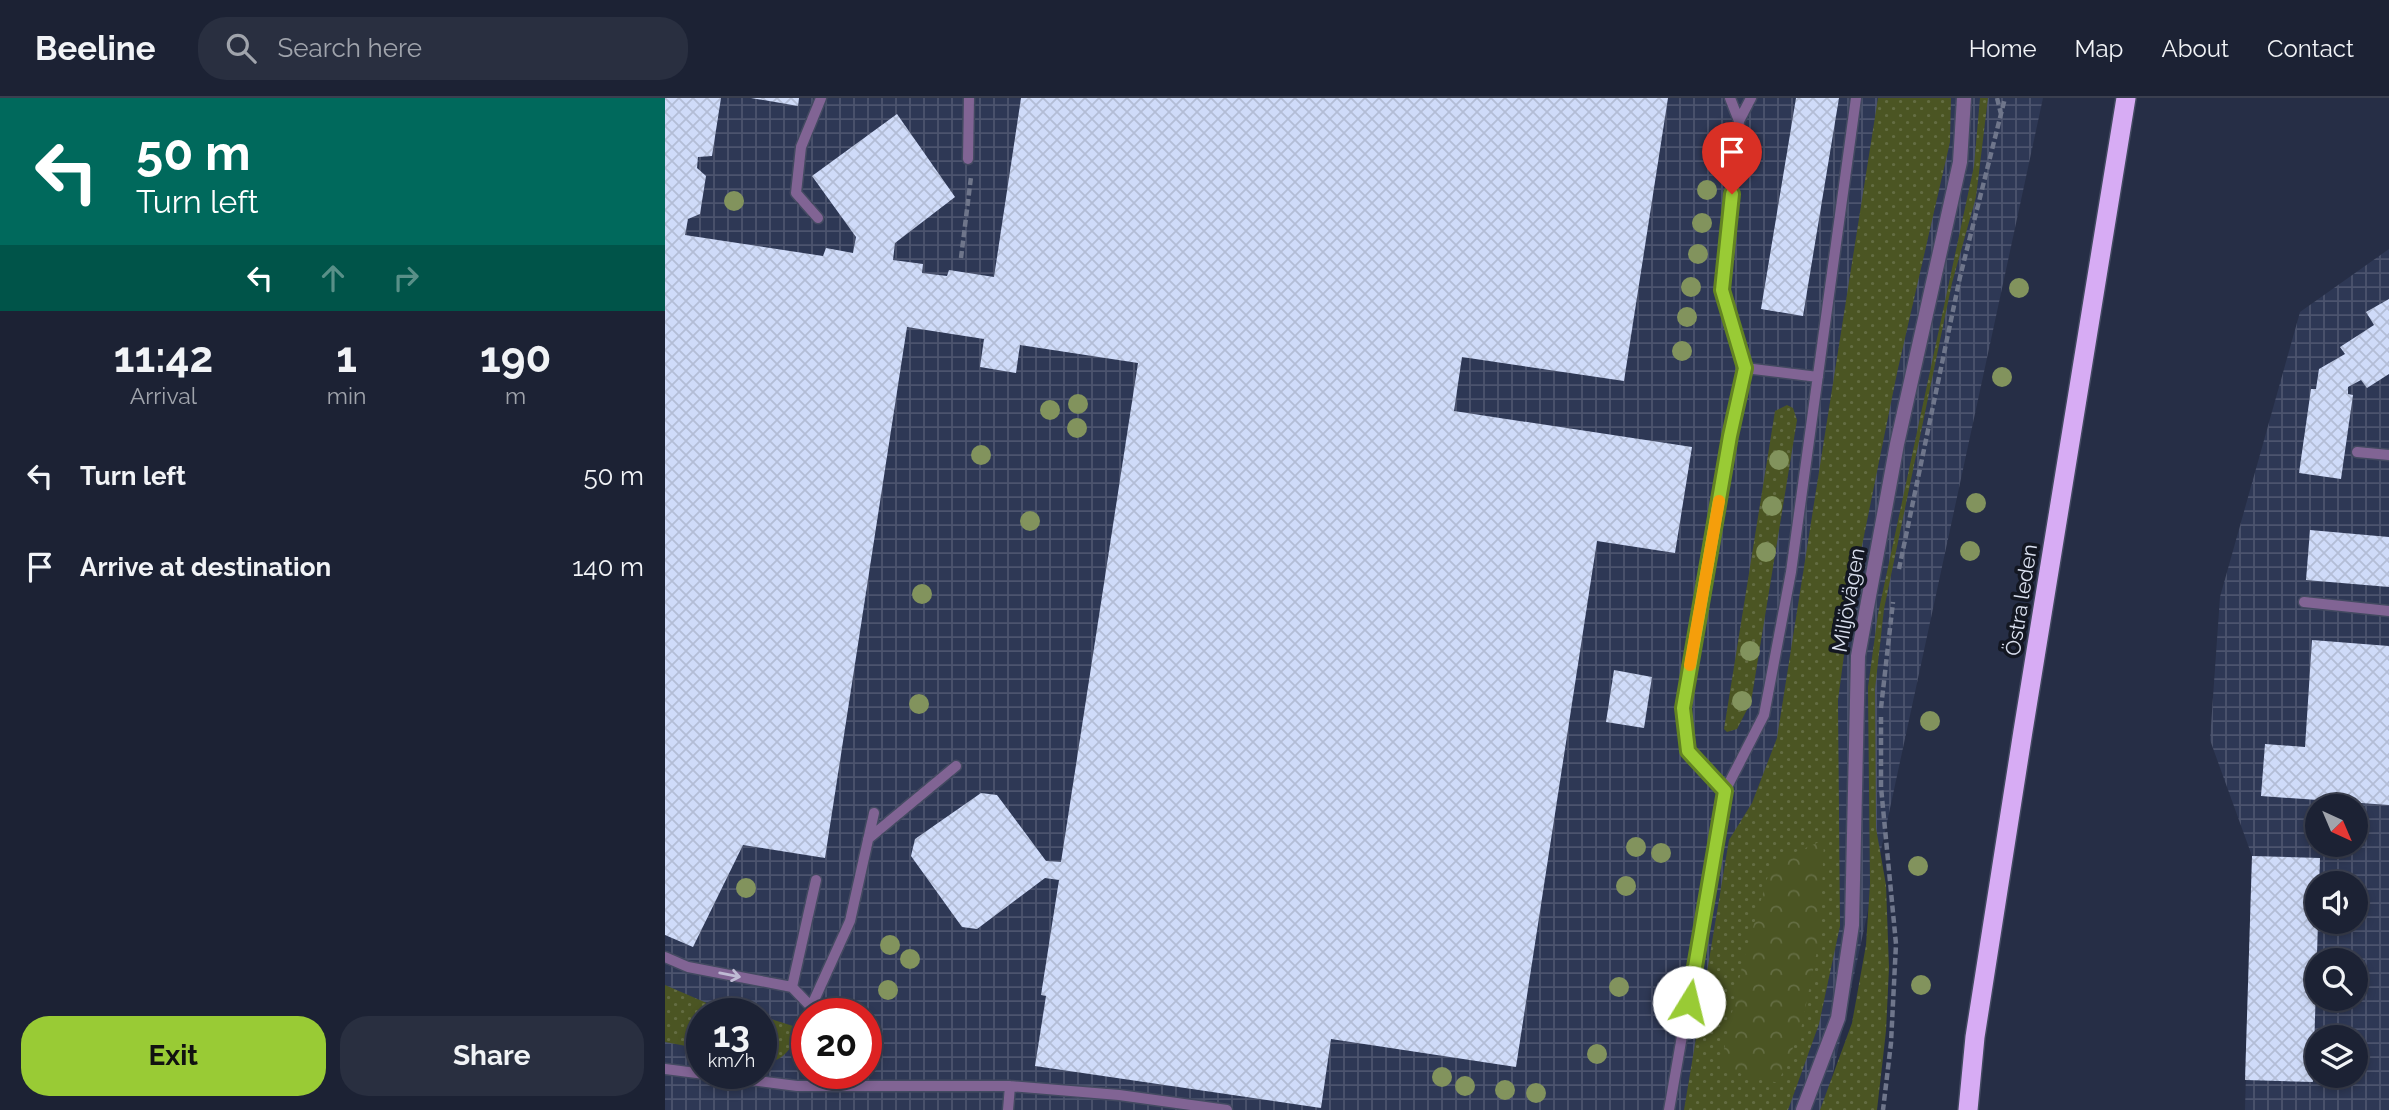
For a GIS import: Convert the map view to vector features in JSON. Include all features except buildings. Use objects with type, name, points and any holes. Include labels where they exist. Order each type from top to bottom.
[{"type":"highway","name":"Östra leden","points":[[1968,1110],[1975,1037],[2126,98]]},
{"type":"street","name":"Miljövägen","points":[[1803,1110],[1838,1018],[1852,925],[1858,656],[1897,444],[1961,162],[1964,98]]},
{"type":"lane","points":[[818,218],[796,193],[801,147],[821,98]]},
{"type":"lane","points":[[968,159],[969,98]]},
{"type":"lane","points":[[1730,98],[1739,121]]},
{"type":"lane","points":[[1725,791],[1688,751],[1683,708],[1730,436],[1745,368],[1722,290],[1739,121],[1751,98]]},
{"type":"lane","points":[[1669,1110],[1725,791],[1764,716],[1791,572],[1856,98]]},
{"type":"lane","points":[[1745,368],[1818,377]]},
{"type":"lane","points":[[2357,452],[2389,455]]},
{"type":"lane","points":[[2304,602],[2389,611]]},
{"type":"lane","points":[[869,839],[956,766]]},
{"type":"lane","points":[[819,998],[850,921],[874,813]]},
{"type":"lane","points":[[792,987],[815,880]]},
{"type":"lane","points":[[665,957],[688,967],[792,987],[803,998]]},
{"type":"lane","points":[[665,1069],[791,1085]]},
{"type":"lane","points":[[882,1086],[1010,1086],[1119,1095],[1227,1110]]},
{"type":"lane","points":[[1008,1110],[1010,1086]]},
{"type":"path","points":[[1997,98],[2001,115]]},
{"type":"path","points":[[1896,581],[1960,277],[2005,98]]},
{"type":"path","points":[[961,258],[972,183],[968,159]]},
{"type":"path","points":[[1883,1110],[1891,1043],[1896,944],[1881,787],[1881,708],[1893,594]]},
{"type":"shaded area","points":[[665,98],[2043,98],[1825,1110],[665,1110]]},
{"type":"shaded area","points":[[2389,249],[2389,1110],[2245,1110],[2252,856],[2210,740],[2220,597],[2300,312]]},
{"type":"green space","points":[[1878,98],[1951,98],[1950,142],[1897,373],[1852,595],[1838,700],[1840,926],[1819,1024],[1788,1110],[1684,1110],[1729,840],[1752,803],[1777,738]]},
{"type":"green space","points":[[1980,98],[1988,98],[1976,197],[1952,283],[1884,609],[1875,689],[1876,828],[1886,885],[1889,968],[1886,1031],[1877,1110],[1820,1110],[1852,1023],[1866,945],[1870,884],[1868,687],[1878,614],[1974,166]]},
{"type":"green space","points":[[1787,405],[1793,408],[1797,420],[1751,702],[1737,729],[1727,732],[1724,729],[1775,411]]},
{"type":"green space","points":[[1824,840],[1820,936],[1801,1029],[1778,1083],[1720,1068],[1743,962],[1772,862]]},
{"type":"green space","points":[[665,985],[695,998],[686,998],[686,1046],[665,1042]]},
{"type":"green space","points":[[777,1021],[791,1025],[791,1046],[777,1060]]},
{"type":"slow traffic","points":[[1690,665],[1719,501]]},
{"type":"route","points":[[1689,1002],[1712,853],[1725,791],[1688,751],[1683,708],[1730,436],[1745,368],[1722,290],[1732,194]]}]
